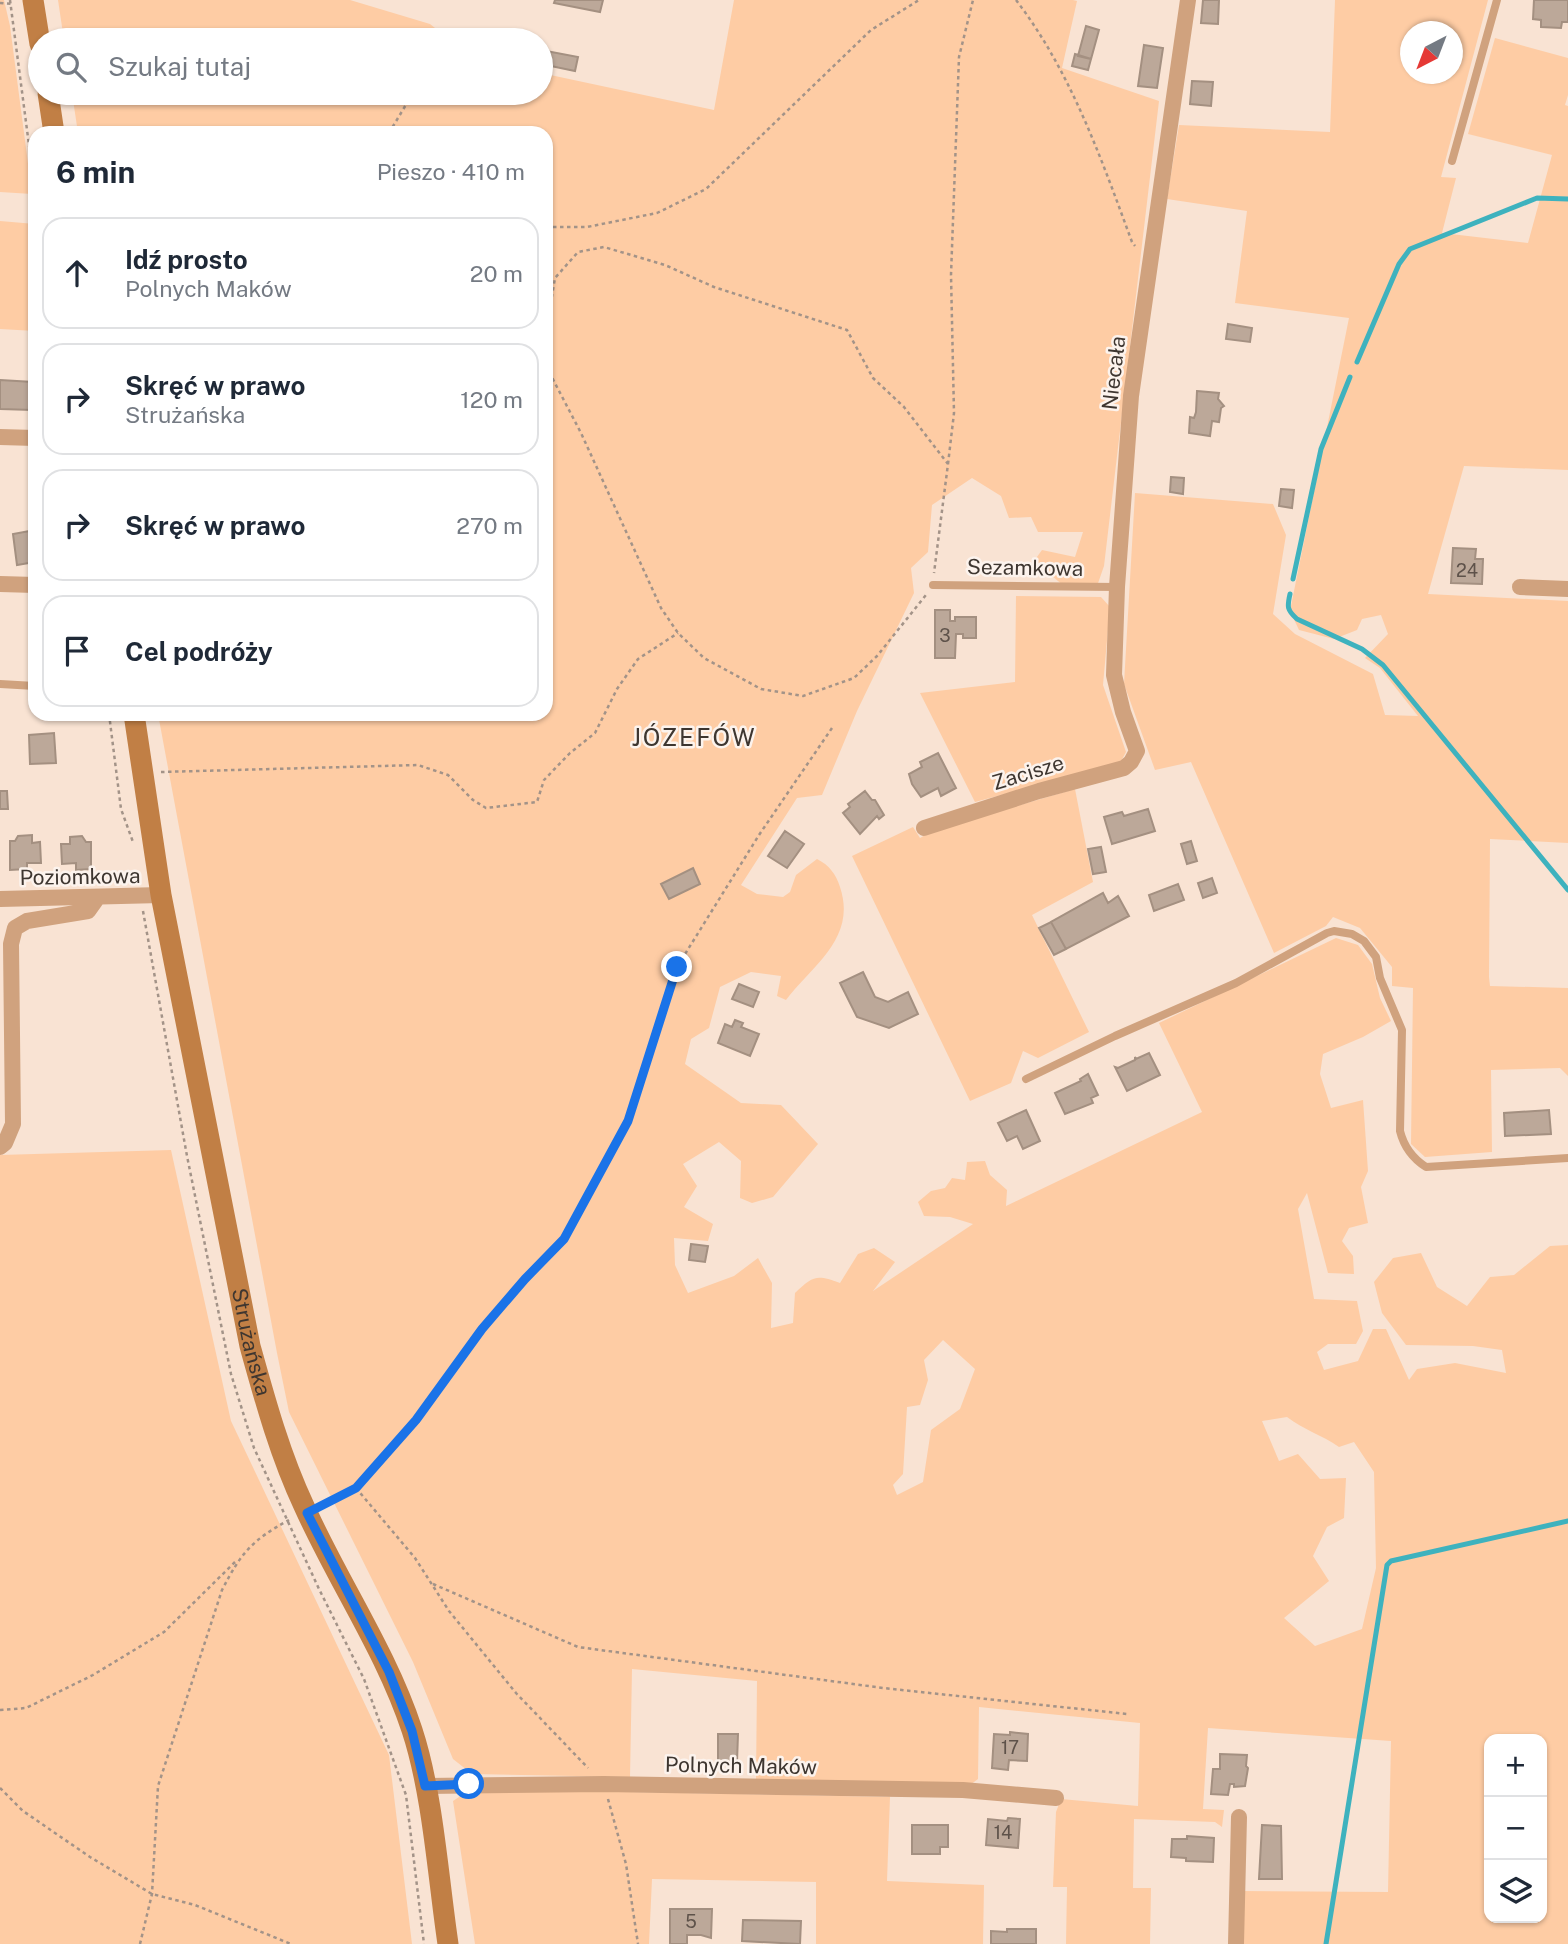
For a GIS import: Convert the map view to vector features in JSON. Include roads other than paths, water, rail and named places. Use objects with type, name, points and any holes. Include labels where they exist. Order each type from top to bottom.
[{"type":"main road","points":[[33,0],[37,28]]},
{"type":"main road","points":[[50,105],[53,126]]},
{"type":"main road","name":"Strużańska","points":[[135,721],[161,895],[250,1346],[270,1419],[307,1513],[389,1672],[412,1731],[425,1786],[448,1944]]},
{"type":"street","name":"Niecała","points":[[1137,751],[1123,712],[1114,675],[1117,587],[1131,396],[1188,0]]},
{"type":"street","points":[[0,437],[28,438]]},
{"type":"street","points":[[0,584],[28,585]]},
{"type":"street","points":[[1520,587],[1568,589]]},
{"type":"street","name":"Zacisze","points":[[924,828],[1039,791],[1124,768],[1137,751]]},
{"type":"street","name":"Poziomkowa","points":[[0,899],[161,895]]},
{"type":"street","points":[[0,1147],[5,1143],[13,1124],[11,944],[15,929],[27,921],[88,911],[98,897]]},
{"type":"street","name":"Polnych Maków","points":[[425,1786],[604,1784],[963,1790],[1055,1798]]},
{"type":"street","points":[[1236,1944],[1239,1817]]},
{"type":"lane","points":[[1452,161],[1497,0]]},
{"type":"lane","name":"Sezamkowa","points":[[933,585],[1117,587]]},
{"type":"lane","points":[[0,684],[28,685]]},
{"type":"lane","points":[[1026,1079],[1236,982],[1327,933],[1352,934],[1364,941],[1376,957],[1380,978],[1402,1030],[1400,1130],[1402,1141],[1415,1160],[1426,1167],[1568,1158]]},
{"type":"waterway","points":[[1357,362],[1399,264],[1410,249],[1537,198],[1568,199]]},
{"type":"waterway","points":[[1293,579],[1321,449],[1350,377]]},
{"type":"waterway","points":[[1290,594],[1289,608],[1297,619],[1362,649],[1383,665],[1568,890]]},
{"type":"waterway","points":[[1326,1944],[1387,1565],[1391,1561],[1568,1521]]},
{"type":"district","name":"JÓZEFÓW","points":[[694,738]]}]
